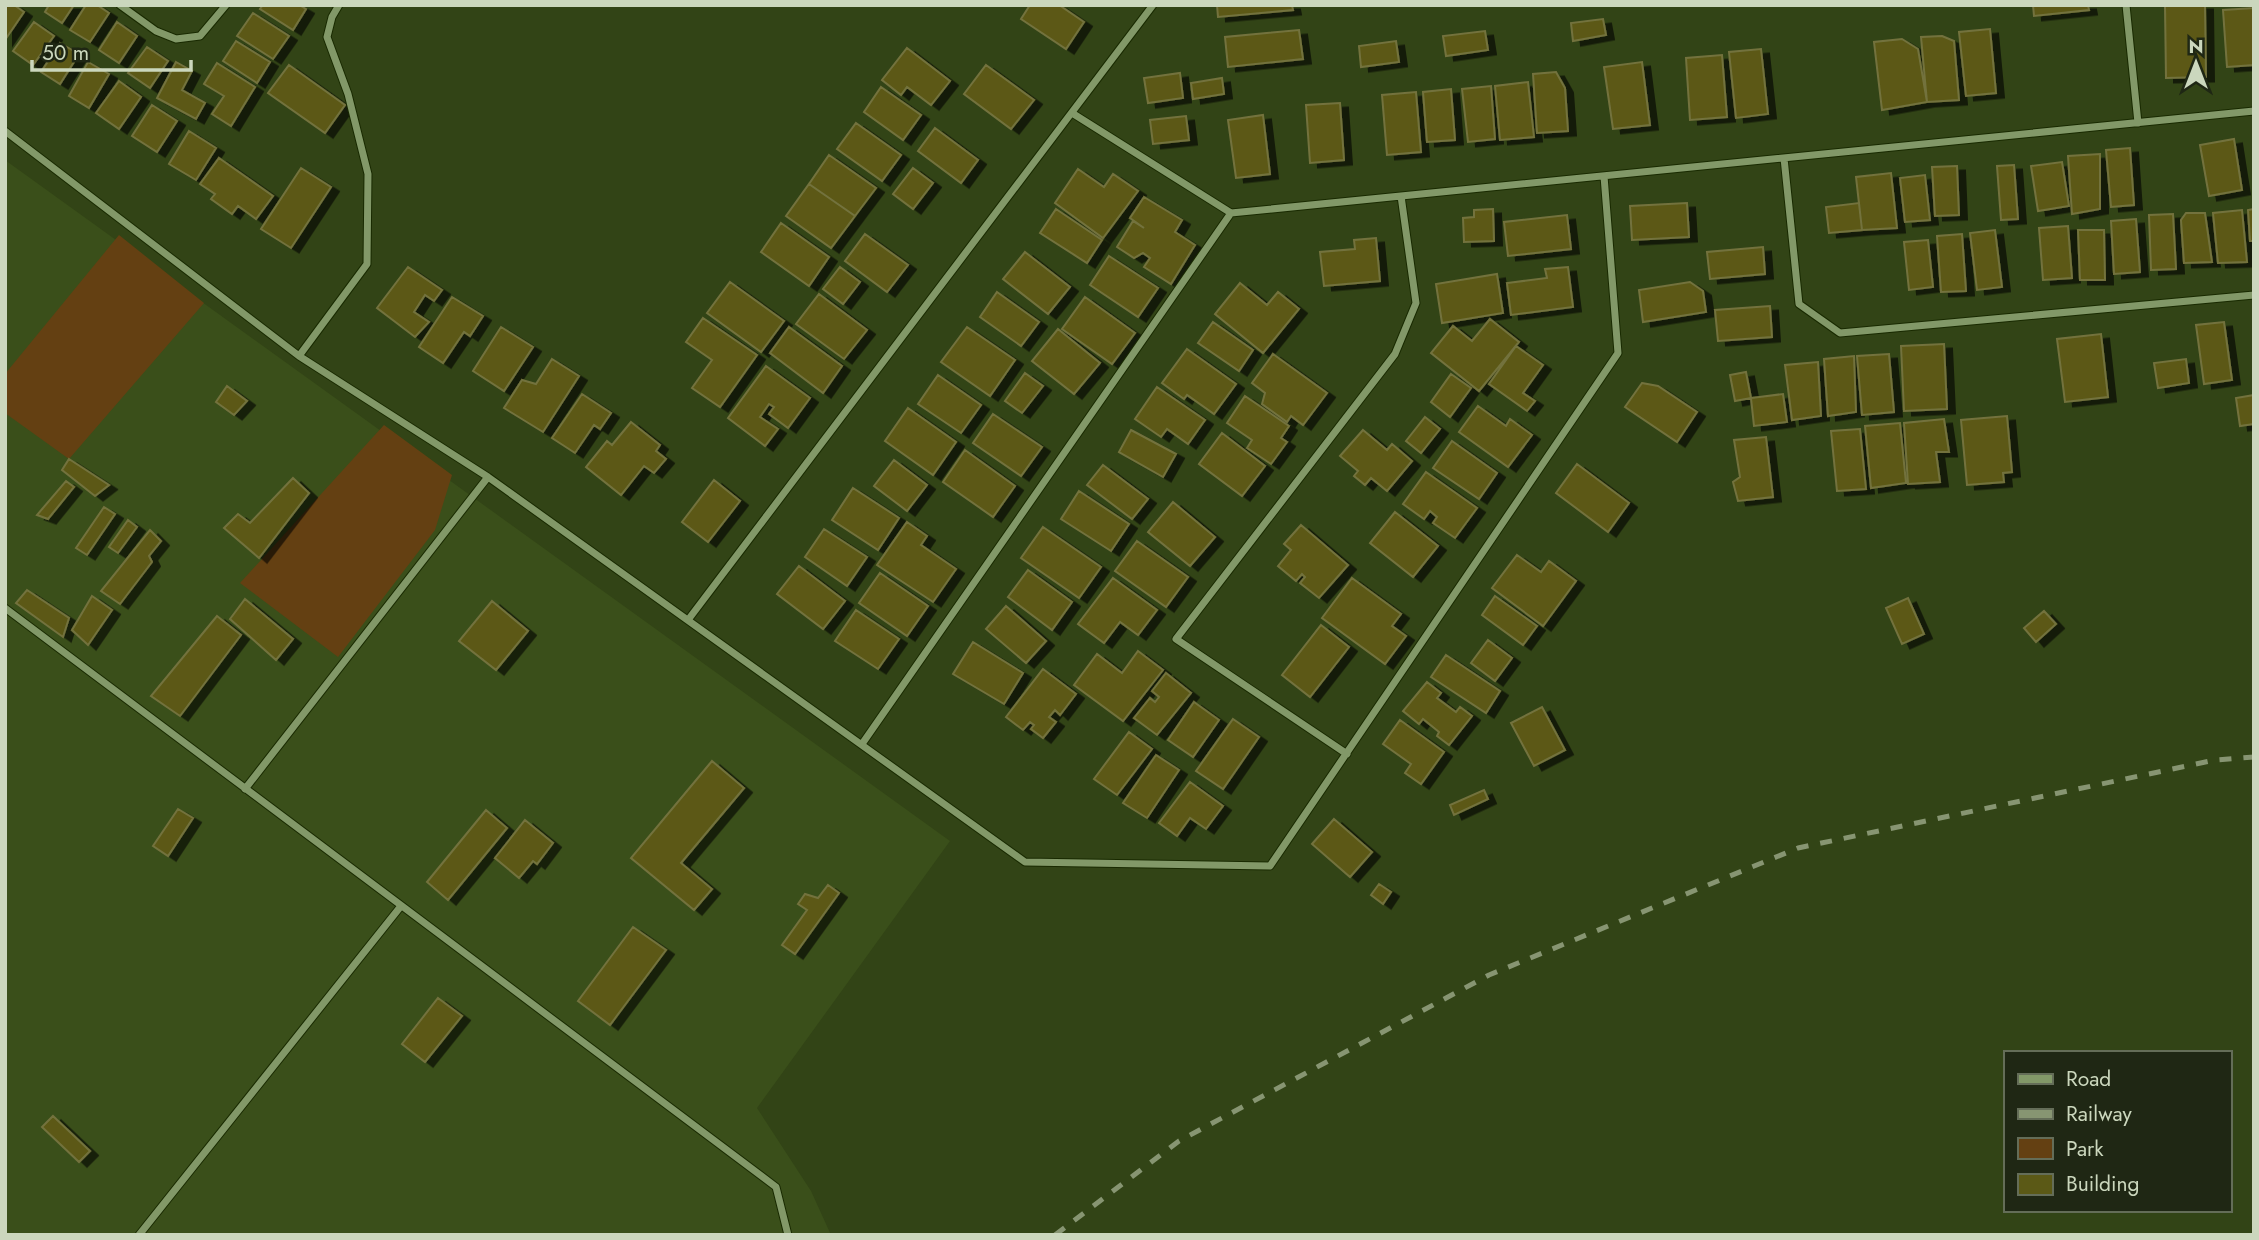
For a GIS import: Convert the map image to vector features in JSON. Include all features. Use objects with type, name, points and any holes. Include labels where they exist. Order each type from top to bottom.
[{"type":"street","points":[[120,5],[156,31],[176,39],[200,36],[226,5]]},
{"type":"street","points":[[299,356],[367,264],[368,174],[348,94],[327,37],[332,17],[340,5]]},
{"type":"street","points":[[688,620],[1153,5]]},
{"type":"street","points":[[2126,5],[2138,123]]},
{"type":"street","points":[[1072,113],[1231,213],[2254,111]]},
{"type":"street","points":[[5,131],[299,356],[488,477],[1025,862],[1270,866],[1618,353],[1604,176]]},
{"type":"street","points":[[1784,158],[1799,304],[1840,333],[2254,295]]},
{"type":"street","points":[[1347,754],[1176,639],[1395,354],[1416,303],[1401,196]]},
{"type":"street","points":[[862,744],[1231,213]]},
{"type":"street","points":[[245,789],[488,477]]},
{"type":"street","points":[[5,608],[776,1188],[788,1235]]},
{"type":"street","points":[[139,1235],[401,906]]},
{"type":"shaded area","points":[[5,160],[950,841],[757,1108],[811,1191],[831,1235],[5,1235]]},
{"type":"green space","points":[[119,235],[204,303],[69,459],[5,413],[5,374]]},
{"type":"green space","points":[[384,425],[452,475],[435,530],[338,657],[240,583]]},
{"type":"building","points":[[5,5],[14,5],[24,12],[5,40]]},
{"type":"building","points":[[49,5],[74,5],[62,23],[45,12]]},
{"type":"building","points":[[86,5],[97,5],[109,13],[90,42],[70,30]]},
{"type":"building","points":[[263,5],[299,5],[306,9],[293,30],[260,9]]},
{"type":"building","points":[[1030,5],[1059,5],[1084,22],[1066,49],[1021,19]]},
{"type":"building","points":[[1217,5],[1292,5],[1293,10],[1218,17]]},
{"type":"building","points":[[2033,5],[2088,5],[2089,10],[2034,16]]},
{"type":"building","points":[[2165,5],[2205,5],[2206,77],[2166,78]]},
{"type":"building","points":[[2254,8],[2254,65],[2227,67],[2223,10]]},
{"type":"building","points":[[253,13],[289,36],[273,59],[237,36]]},
{"type":"building","points":[[1603,19],[1606,35],[1573,41],[1571,23]]},
{"type":"building","points":[[34,22],[54,36],[33,65],[13,51]]},
{"type":"building","points":[[117,22],[137,36],[119,63],[99,50]]},
{"type":"building","points":[[1990,29],[1996,93],[1966,96],[1959,32]]},
{"type":"building","points":[[1299,30],[1303,59],[1228,67],[1225,37]]},
{"type":"building","points":[[1485,31],[1488,50],[1446,56],[1443,36]]},
{"type":"building","points":[[1942,36],[1954,41],[1959,100],[1927,102],[1921,37]]},
{"type":"building","points":[[1902,39],[1918,49],[1927,102],[1882,110],[1874,42]]},
{"type":"building","points":[[236,41],[270,62],[257,83],[223,61]]},
{"type":"building","points":[[1396,41],[1399,62],[1361,67],[1359,46]]},
{"type":"building","points":[[60,43],[79,54],[60,84],[41,72]]},
{"type":"building","points":[[147,47],[168,61],[150,88],[128,73]]},
{"type":"building","points":[[907,48],[950,81],[931,105],[907,87],[901,95],[882,80]]},
{"type":"building","points":[[1761,49],[1768,114],[1736,118],[1729,52]]},
{"type":"building","points":[[1722,55],[1727,117],[1690,120],[1686,58]]},
{"type":"building","points":[[88,62],[109,74],[89,108],[69,96]]},
{"type":"building","points":[[176,62],[192,71],[182,90],[205,103],[196,119],[157,98]]},
{"type":"building","points":[[1642,62],[1650,125],[1613,129],[1604,67]]},
{"type":"building","points":[[217,63],[255,87],[231,126],[212,114],[224,96],[204,84]]},
{"type":"building","points":[[289,65],[345,105],[325,133],[268,93]]},
{"type":"building","points":[[986,65],[1034,100],[1011,129],[964,94]]},
{"type":"building","points":[[1556,72],[1565,88],[1568,131],[1537,133],[1533,74]]},
{"type":"building","points":[[1180,73],[1183,98],[1148,103],[1144,78]]},
{"type":"building","points":[[1222,78],[1224,94],[1193,99],[1191,83]]},
{"type":"building","points":[[119,81],[141,97],[119,129],[96,113]]},
{"type":"building","points":[[1528,82],[1534,137],[1500,140],[1495,86]]},
{"type":"building","points":[[1491,86],[1495,139],[1468,142],[1462,89]]},
{"type":"building","points":[[881,87],[921,115],[903,140],[864,112]]},
{"type":"building","points":[[1451,89],[1455,140],[1427,142],[1423,92]]},
{"type":"building","points":[[1416,92],[1421,152],[1387,155],[1382,95]]},
{"type":"building","points":[[1340,103],[1344,160],[1310,163],[1306,105]]},
{"type":"building","points":[[152,105],[177,121],[157,152],[132,136]]},
{"type":"building","points":[[1263,115],[1270,174],[1236,178],[1228,120]]},
{"type":"building","points":[[1186,116],[1189,140],[1153,144],[1150,120]]},
{"type":"building","points":[[856,123],[901,155],[882,181],[837,149]]},
{"type":"building","points":[[935,128],[978,160],[961,183],[918,151]]},
{"type":"building","points":[[189,131],[216,148],[196,180],[169,164]]},
{"type":"building","points":[[2234,139],[2242,190],[2209,196],[2200,145]]},
{"type":"building","points":[[2130,148],[2134,205],[2111,207],[2106,150]]},
{"type":"building","points":[[2100,154],[2100,209],[2072,214],[2068,156]]},
{"type":"building","points":[[829,155],[876,188],[855,216],[809,184]]},
{"type":"building","points":[[219,158],[273,196],[256,219],[238,206],[232,214],[211,199],[215,194],[200,184]]},
{"type":"building","points":[[2062,162],[2069,206],[2038,211],[2031,166]]},
{"type":"building","points":[[2014,165],[2018,219],[2001,220],[1997,166]]},
{"type":"building","points":[[1957,166],[1959,215],[1935,216],[1932,167]]},
{"type":"building","points":[[301,168],[331,187],[291,248],[261,229]]},
{"type":"building","points":[[913,168],[933,183],[913,209],[893,194]]},
{"type":"building","points":[[1078,169],[1104,187],[1113,174],[1138,191],[1103,238],[1055,203]]},
{"type":"building","points":[[1891,173],[1897,228],[1862,230],[1856,177]]},
{"type":"building","points":[[1925,175],[1930,220],[1905,222],[1900,178]]},
{"type":"building","points":[[809,184],[855,216],[831,248],[786,216]]},
{"type":"building","points":[[1144,197],[1182,220],[1175,232],[1195,245],[1171,284],[1144,267],[1150,258],[1143,253],[1134,258],[1117,247],[1133,221],[1144,228],[1130,218]]},
{"type":"building","points":[[1687,203],[1689,237],[1632,240],[1630,206]]},
{"type":"building","points":[[1859,203],[1862,230],[1829,233],[1826,207]]},
{"type":"building","points":[[1056,209],[1102,240],[1087,263],[1040,233]]},
{"type":"building","points":[[1493,209],[1494,241],[1464,242],[1463,218],[1474,217],[1474,210]]},
{"type":"building","points":[[2254,209],[2254,241],[2250,241],[2248,210]]},
{"type":"building","points":[[2242,210],[2247,262],[2218,263],[2213,213]]},
{"type":"building","points":[[2186,213],[2205,213],[2212,262],[2184,263],[2181,220]]},
{"type":"building","points":[[2173,214],[2176,269],[2151,270],[2149,215]]},
{"type":"building","points":[[1567,215],[1571,249],[1508,256],[1504,222]]},
{"type":"building","points":[[2136,219],[2140,272],[2114,274],[2111,221]]},
{"type":"building","points":[[781,223],[829,257],[809,286],[761,252]]},
{"type":"building","points":[[2068,226],[2072,278],[2043,280],[2039,228]]},
{"type":"building","points":[[1995,230],[2002,287],[1977,290],[1970,233]]},
{"type":"building","points":[[2078,230],[2104,230],[2105,280],[2080,280]]},
{"type":"building","points":[[865,234],[908,265],[887,292],[845,261]]},
{"type":"building","points":[[1962,234],[1966,291],[1941,292],[1937,236]]},
{"type":"building","points":[[1376,238],[1380,281],[1324,286],[1320,252],[1355,249],[1354,240]]},
{"type":"building","points":[[1928,240],[1933,287],[1909,290],[1904,242]]},
{"type":"building","points":[[1763,247],[1765,274],[1710,279],[1707,252]]},
{"type":"building","points":[[1025,252],[1070,287],[1048,314],[1003,279]]},
{"type":"building","points":[[1109,256],[1158,288],[1138,317],[1090,285]]},
{"type":"building","points":[[408,267],[442,290],[434,301],[425,295],[414,312],[429,322],[415,337],[377,308]]},
{"type":"building","points":[[840,267],[860,282],[843,304],[823,289]]},
{"type":"building","points":[[1568,267],[1573,307],[1511,315],[1507,283],[1547,278],[1545,269]]},
{"type":"building","points":[[1497,274],[1503,313],[1442,323],[1436,284]]},
{"type":"building","points":[[730,282],[784,321],[761,352],[707,313]]},
{"type":"building","points":[[1690,282],[1703,291],[1706,312],[1643,322],[1639,290]]},
{"type":"building","points":[[1240,283],[1267,305],[1278,292],[1299,309],[1263,353],[1215,314]]},
{"type":"building","points":[[997,292],[1039,322],[1021,346],[980,317]]},
{"type":"building","points":[[819,294],[867,330],[844,359],[796,324]]},
{"type":"building","points":[[452,297],[483,316],[470,336],[464,332],[443,363],[419,347]]},
{"type":"building","points":[[1085,297],[1135,333],[1112,364],[1062,329]]},
{"type":"building","points":[[1770,306],[1772,337],[1718,341],[1715,310]]},
{"type":"building","points":[[703,318],[757,355],[720,407],[692,388],[712,360],[686,342]]},
{"type":"building","points":[[1490,319],[1519,342],[1479,391],[1431,353],[1453,326],[1472,341]]},
{"type":"building","points":[[1213,322],[1253,350],[1239,371],[1198,343]]},
{"type":"building","points":[[2224,322],[2232,380],[2204,384],[2196,325]]},
{"type":"building","points":[[501,327],[533,347],[504,391],[473,371]]},
{"type":"building","points":[[789,327],[842,366],[823,393],[770,353]]},
{"type":"building","points":[[967,327],[1015,360],[990,396],[941,362]]},
{"type":"building","points":[[1058,329],[1100,363],[1074,394],[1032,361]]},
{"type":"building","points":[[2101,334],[2108,397],[2065,402],[2057,339]]},
{"type":"building","points":[[1944,344],[1947,409],[1904,411],[1901,346]]},
{"type":"building","points":[[1516,346],[1543,365],[1523,393],[1535,401],[1527,411],[1489,384]]},
{"type":"building","points":[[1187,349],[1236,384],[1214,414],[1187,395],[1184,399],[1162,383]]},
{"type":"building","points":[[1273,354],[1327,393],[1303,425],[1291,416],[1287,422],[1262,404],[1265,393],[1252,383]]},
{"type":"building","points":[[1889,354],[1894,412],[1862,415],[1857,356]]},
{"type":"building","points":[[1854,356],[1856,412],[1828,416],[1824,359]]},
{"type":"building","points":[[552,359],[579,376],[543,432],[504,408],[522,380],[536,384]]},
{"type":"building","points":[[2186,359],[2189,383],[2158,388],[2154,363]]},
{"type":"building","points":[[1818,362],[1821,416],[1792,420],[1785,365]]},
{"type":"building","points":[[766,366],[810,398],[788,428],[769,414],[774,407],[769,404],[760,417],[778,429],[765,446],[728,418]]},
{"type":"building","points":[[1746,372],[1751,398],[1735,401],[1730,375]]},
{"type":"building","points":[[1025,373],[1043,386],[1022,413],[1005,401]]},
{"type":"building","points":[[1451,374],[1471,388],[1450,417],[1431,402]]},
{"type":"building","points":[[938,375],[981,405],[961,433],[918,404]]},
{"type":"building","points":[[1642,383],[1658,386],[1697,412],[1677,442],[1625,407]]},
{"type":"building","points":[[227,386],[247,401],[234,415],[216,402]]},
{"type":"building","points":[[1157,387],[1205,420],[1188,444],[1167,429],[1161,437],[1135,419]]},
{"type":"building","points":[[582,394],[611,413],[600,429],[594,425],[575,453],[552,438]]},
{"type":"building","points":[[1783,394],[1787,422],[1754,426],[1751,398]]},
{"type":"building","points":[[2254,395],[2254,424],[2240,426],[2236,398]]},
{"type":"building","points":[[1245,396],[1289,426],[1281,438],[1287,442],[1271,464],[1247,448],[1252,440],[1227,423]]},
{"type":"building","points":[[1478,406],[1506,426],[1510,419],[1532,435],[1508,467],[1459,432]]},
{"type":"building","points":[[908,408],[956,442],[933,475],[885,441]]},
{"type":"building","points":[[993,414],[1042,447],[1021,476],[973,443]]},
{"type":"building","points":[[2007,416],[2012,472],[2003,473],[2004,482],[1967,485],[1961,420]]},
{"type":"building","points":[[1425,417],[1440,429],[1421,453],[1406,441]]},
{"type":"building","points":[[1944,419],[1949,452],[1936,452],[1940,482],[1908,484],[1904,423]]},
{"type":"building","points":[[631,422],[660,445],[656,451],[666,459],[654,473],[644,466],[621,495],[586,467],[607,441],[612,445]]},
{"type":"building","points":[[1900,423],[1906,483],[1871,488],[1865,426]]},
{"type":"building","points":[[1860,429],[1866,489],[1837,491],[1831,431]]},
{"type":"building","points":[[1131,430],[1176,454],[1163,477],[1119,452]]},
{"type":"building","points":[[1363,430],[1387,450],[1392,444],[1412,461],[1387,491],[1371,478],[1365,485],[1354,476],[1358,471],[1340,456]]},
{"type":"building","points":[[1222,433],[1265,466],[1242,496],[1199,464]]},
{"type":"building","points":[[1766,437],[1773,497],[1738,501],[1733,482],[1740,477],[1734,440]]},
{"type":"building","points":[[1452,441],[1497,473],[1479,499],[1433,468]]},
{"type":"building","points":[[965,450],[1015,486],[993,517],[943,482]]},
{"type":"building","points":[[69,459],[109,485],[95,496],[62,470]]},
{"type":"building","points":[[894,460],[927,485],[907,511],[874,486]]},
{"type":"building","points":[[1577,464],[1629,503],[1608,532],[1556,493]]},
{"type":"building","points":[[1103,465],[1148,499],[1132,519],[1087,485]]},
{"type":"building","points":[[1426,472],[1477,508],[1455,538],[1433,523],[1437,517],[1430,511],[1424,519],[1403,504]]},
{"type":"building","points":[[293,478],[309,493],[259,558],[224,528],[238,514],[250,523]]},
{"type":"building","points":[[714,480],[740,501],[708,542],[682,522]]},
{"type":"building","points":[[66,481],[74,487],[48,519],[37,515]]},
{"type":"building","points":[[853,488],[899,518],[878,550],[832,520]]},
{"type":"building","points":[[1079,491],[1129,524],[1111,551],[1061,519]]},
{"type":"building","points":[[1173,502],[1215,537],[1190,566],[1148,532]]},
{"type":"building","points":[[104,507],[115,514],[87,555],[76,548]]},
{"type":"building","points":[[1395,512],[1438,546],[1413,577],[1370,543]]},
{"type":"building","points":[[128,520],[137,527],[118,553],[109,547]]},
{"type":"building","points":[[907,522],[927,536],[921,545],[956,569],[933,602],[877,565]]},
{"type":"building","points":[[1301,525],[1348,565],[1319,598],[1300,583],[1305,577],[1302,574],[1296,581],[1278,566],[1291,550],[1284,544]]},
{"type":"building","points":[[1043,527],[1101,567],[1079,598],[1021,558]]},
{"type":"building","points":[[824,529],[867,557],[847,586],[805,557]]},
{"type":"building","points":[[150,530],[161,541],[149,556],[152,562],[120,604],[101,591]]},
{"type":"building","points":[[1137,541],[1188,577],[1166,607],[1115,571]]},
{"type":"building","points":[[1517,555],[1541,572],[1549,561],[1576,581],[1543,626],[1492,588]]},
{"type":"building","points":[[799,566],[845,601],[823,629],[777,594]]},
{"type":"building","points":[[1028,570],[1072,602],[1052,630],[1008,597]]},
{"type":"building","points":[[880,573],[928,606],[907,636],[859,603]]},
{"type":"building","points":[[1113,578],[1157,610],[1138,635],[1120,622],[1104,643],[1078,624]]},
{"type":"building","points":[[1352,578],[1401,614],[1392,626],[1406,636],[1385,664],[1322,618]]},
{"type":"building","points":[[27,590],[69,618],[63,637],[16,603]]},
{"type":"building","points":[[92,596],[112,610],[88,645],[72,630]]},
{"type":"building","points":[[1495,596],[1537,626],[1523,645],[1482,615]]},
{"type":"building","points":[[1908,598],[1924,634],[1902,644],[1886,608]]},
{"type":"building","points":[[245,599],[293,639],[276,660],[230,619]]},
{"type":"building","points":[[492,601],[528,631],[496,670],[459,641]]},
{"type":"building","points":[[1006,606],[1046,641],[1026,663],[986,629]]},
{"type":"building","points":[[856,610],[899,639],[878,669],[835,641]]},
{"type":"building","points":[[2044,611],[2056,624],[2036,642],[2024,628]]},
{"type":"building","points":[[217,616],[241,635],[180,716],[151,696]]},
{"type":"building","points":[[1321,625],[1349,647],[1310,697],[1282,675]]},
{"type":"building","points":[[1488,640],[1512,658],[1495,681],[1471,663]]},
{"type":"building","points":[[973,642],[1023,673],[1004,704],[953,674]]},
{"type":"building","points":[[1138,651],[1163,670],[1123,721],[1074,685],[1097,654],[1122,673]]},
{"type":"building","points":[[1446,655],[1500,691],[1486,713],[1431,677]]},
{"type":"building","points":[[1043,669],[1076,694],[1060,715],[1055,710],[1049,717],[1056,722],[1043,738],[1031,729],[1034,725],[1030,722],[1023,730],[1006,717]]},
{"type":"building","points":[[1166,673],[1191,693],[1157,735],[1134,718],[1150,698],[1155,702],[1159,697],[1152,691]]},
{"type":"building","points":[[1427,682],[1441,693],[1437,698],[1456,712],[1460,707],[1472,716],[1449,745],[1437,736],[1439,732],[1423,719],[1419,724],[1403,711]]},
{"type":"building","points":[[1194,702],[1219,720],[1193,757],[1168,740]]},
{"type":"building","points":[[1542,707],[1565,750],[1534,766],[1511,723]]},
{"type":"building","points":[[1233,719],[1259,737],[1223,789],[1196,771]]},
{"type":"building","points":[[1400,720],[1444,752],[1421,784],[1405,773],[1411,764],[1383,744]]},
{"type":"building","points":[[1129,732],[1152,749],[1117,795],[1094,779]]},
{"type":"building","points":[[1156,755],[1179,770],[1147,818],[1123,803]]},
{"type":"building","points":[[712,761],[744,788],[681,863],[712,889],[694,910],[631,858]]},
{"type":"building","points":[[1190,782],[1223,806],[1206,829],[1190,818],[1177,836],[1159,823]]},
{"type":"building","points":[[1484,790],[1488,799],[1454,815],[1450,805]]},
{"type":"building","points":[[178,809],[193,818],[168,856],[153,846]]},
{"type":"building","points":[[486,810],[507,828],[448,900],[427,882]]},
{"type":"building","points":[[1334,819],[1372,852],[1350,877],[1312,844]]},
{"type":"building","points":[[525,820],[553,843],[537,864],[533,861],[519,878],[495,858]]},
{"type":"building","points":[[1379,884],[1391,892],[1383,904],[1371,895]]},
{"type":"building","points":[[828,885],[839,893],[795,954],[782,945],[807,910],[798,904],[805,894],[818,898]]},
{"type":"building","points":[[633,927],[666,950],[610,1025],[578,1001]]},
{"type":"building","points":[[438,998],[462,1016],[425,1062],[402,1044]]},
{"type":"building","points":[[53,1116],[90,1151],[79,1162],[42,1127]]},
{"type":"railway","points":[[1055,1235],[1179,1141],[1489,975],[1798,848],[2215,760],[2254,757]]}]
